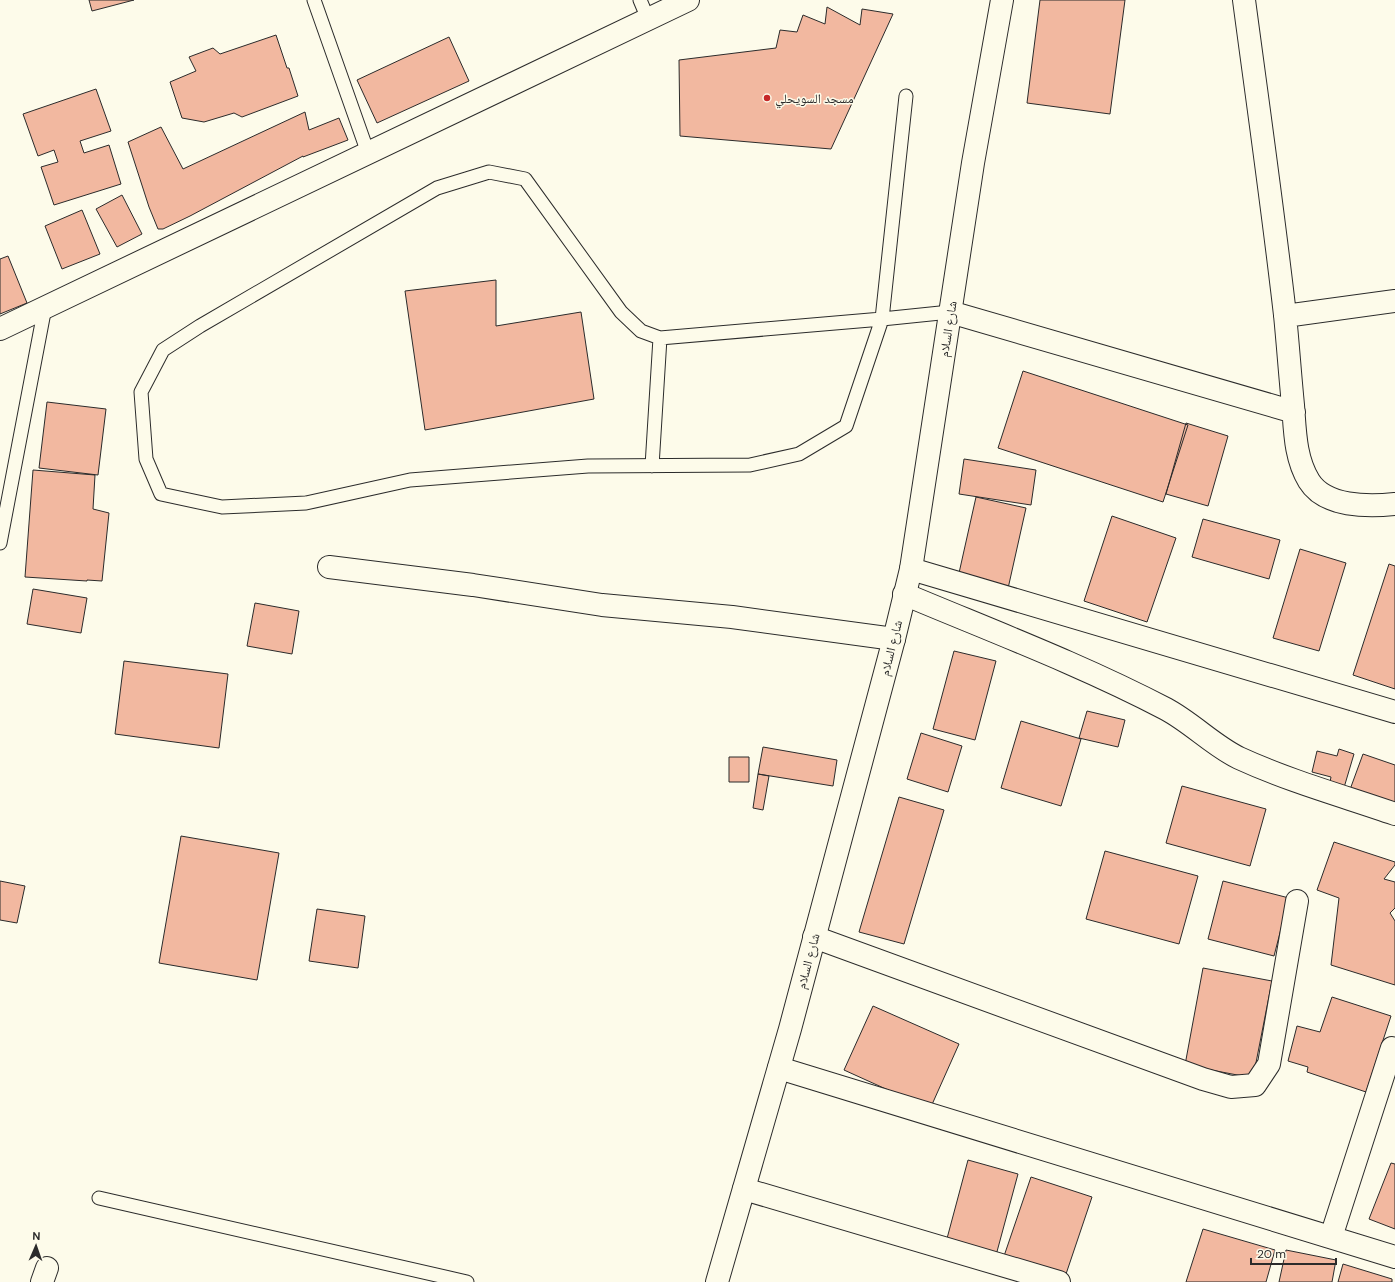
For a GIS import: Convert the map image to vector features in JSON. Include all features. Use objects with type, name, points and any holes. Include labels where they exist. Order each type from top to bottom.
[{"type":"street","points":[[0,329],[368,153],[644,10],[688,0]]},
{"type":"street","name":"شارع السلام","points":[[717,1282],[779,1068],[894,639],[911,569],[950,312],[1002,0]]},
{"type":"street","points":[[1244,0],[1285,316],[1296,446],[1309,481],[1316,490],[1328,498],[1342,502],[1363,504],[1395,504]]},
{"type":"street","points":[[1285,316],[1395,301]]},
{"type":"street","points":[[950,312],[1294,412]]},
{"type":"street","points":[[329,568],[474,585],[602,605],[732,617],[894,639]]},
{"type":"street","points":[[911,569],[1395,712]]},
{"type":"street","points":[[904,594],[1070,664],[1166,710],[1187,722],[1238,758],[1287,778],[1395,814]]},
{"type":"street","points":[[814,937],[1203,1079],[1232,1087],[1255,1085],[1269,1064],[1297,901]]},
{"type":"street","points":[[1332,1237],[1392,1048]]},
{"type":"street","points":[[779,1068],[1395,1257]]},
{"type":"street","points":[[744,1189],[1059,1282]]},
{"type":"lane","points":[[314,0],[368,153]]},
{"type":"lane","points":[[906,96],[882,319],[846,426],[799,454],[750,465],[588,466],[410,480],[306,503],[222,507],[161,494],[146,459],[141,392],[163,350],[437,188],[490,172],[525,179],[621,312],[641,332],[660,338],[882,319],[950,312]]},
{"type":"lane","points":[[0,543],[45,307]]},
{"type":"lane","points":[[652,466],[660,338]]},
{"type":"lane","points":[[99,1198],[468,1282]]},
{"type":"building","points":[[89,0],[134,0],[92,11]]},
{"type":"building","points":[[1040,0],[1125,0],[1110,114],[1027,103]]},
{"type":"building","name":"مسجد السويحلي","points":[[827,7],[860,25],[862,9],[893,14],[831,149],[680,136],[679,60],[776,48],[780,30],[797,32],[803,15],[825,24]]},
{"type":"building","points":[[276,35],[298,96],[242,117],[234,113],[204,122],[182,118],[170,82],[196,71],[189,57],[213,48],[220,54]]},
{"type":"building","points":[[449,37],[469,81],[377,123],[357,80]]},
{"type":"building","points":[[96,89],[111,131],[80,141],[84,153],[109,145],[121,184],[54,205],[41,167],[58,162],[54,150],[38,156],[23,114]]},
{"type":"building","points":[[305,112],[309,130],[339,118],[348,140],[303,156],[190,216],[163,229],[158,229],[149,207],[128,142],[161,127],[183,169]]},
{"type":"building","points":[[122,195],[142,234],[117,247],[96,209]]},
{"type":"building","points":[[82,210],[100,254],[62,269],[45,226]]},
{"type":"building","points":[[8,256],[27,303],[0,314],[0,259]]},
{"type":"building","points":[[496,280],[496,326],[581,312],[594,399],[425,430],[405,291]]},
{"type":"building","points":[[1023,371],[1188,425],[1163,502],[998,448]]},
{"type":"building","points":[[47,402],[106,409],[98,475],[39,468]]},
{"type":"building","points":[[1186,423],[1228,436],[1208,506],[1166,494]]},
{"type":"building","points":[[964,459],[1036,470],[1031,505],[959,494]]},
{"type":"building","points":[[33,470],[95,475],[93,509],[109,513],[102,581],[25,577]]},
{"type":"building","points":[[976,497],[1026,508],[1007,593],[957,582]]},
{"type":"building","points":[[1112,516],[1176,538],[1147,622],[1084,601]]},
{"type":"building","points":[[1203,519],[1280,540],[1269,579],[1192,557]]},
{"type":"building","points":[[1300,549],[1346,563],[1319,651],[1273,638]]},
{"type":"building","points":[[1389,564],[1395,566],[1395,689],[1353,675]]},
{"type":"building","points":[[33,589],[87,598],[81,633],[27,624]]},
{"type":"building","points":[[255,603],[299,611],[292,654],[247,646]]},
{"type":"building","points":[[954,651],[996,661],[975,740],[933,729]]},
{"type":"building","points":[[124,661],[228,674],[219,748],[115,734]]},
{"type":"building","points":[[1087,711],[1125,720],[1118,747],[1079,738]]},
{"type":"building","points":[[1021,721],[1081,739],[1061,806],[1001,788]]},
{"type":"building","points":[[921,733],[962,746],[948,792],[907,779]]},
{"type":"building","points":[[763,747],[837,760],[833,786],[758,774]]},
{"type":"building","points":[[1339,749],[1354,754],[1343,791],[1329,787],[1331,777],[1312,772],[1317,751],[1337,756]]},
{"type":"building","points":[[1363,754],[1395,765],[1395,811],[1348,795]]},
{"type":"building","points":[[729,757],[749,757],[749,782],[729,782]]},
{"type":"building","points":[[758,774],[769,776],[763,810],[753,808]]},
{"type":"building","points":[[1182,786],[1266,809],[1250,866],[1166,843]]},
{"type":"building","points":[[899,797],[944,810],[904,944],[859,932]]},
{"type":"building","points":[[181,836],[279,853],[257,980],[159,963]]},
{"type":"building","points":[[1334,842],[1395,862],[1395,865],[1384,879],[1395,882],[1395,908],[1390,913],[1395,921],[1395,985],[1331,965],[1339,898],[1317,890]]},
{"type":"building","points":[[1105,851],[1198,876],[1179,944],[1086,919]]},
{"type":"building","points":[[0,881],[25,886],[17,923],[0,920]]},
{"type":"building","points":[[1223,881],[1289,898],[1274,956],[1208,939]]},
{"type":"building","points":[[317,909],[365,916],[358,968],[309,961]]},
{"type":"building","points":[[1203,968],[1272,981],[1253,1078],[1185,1065]]},
{"type":"building","points":[[1332,997],[1391,1016],[1366,1092],[1307,1072],[1308,1067],[1288,1061],[1297,1026],[1320,1032]]},
{"type":"building","points":[[873,1006],[959,1044],[930,1109],[844,1070]]},
{"type":"building","points":[[968,1160],[1018,1174],[995,1259],[945,1246]]},
{"type":"building","points":[[1391,1163],[1395,1164],[1395,1229],[1369,1219]]},
{"type":"building","points":[[1031,1177],[1092,1197],[1064,1280],[1003,1259]]},
{"type":"building","points":[[1203,1229],[1275,1250],[1266,1282],[1186,1282]]},
{"type":"building","points":[[1286,1250],[1336,1260],[1332,1282],[1279,1282]]},
{"type":"building","points":[[1343,1264],[1392,1279],[1392,1282],[1338,1282]]},
{"type":"place","name":"مسجد السويحلي","points":[[767,98]]}]
